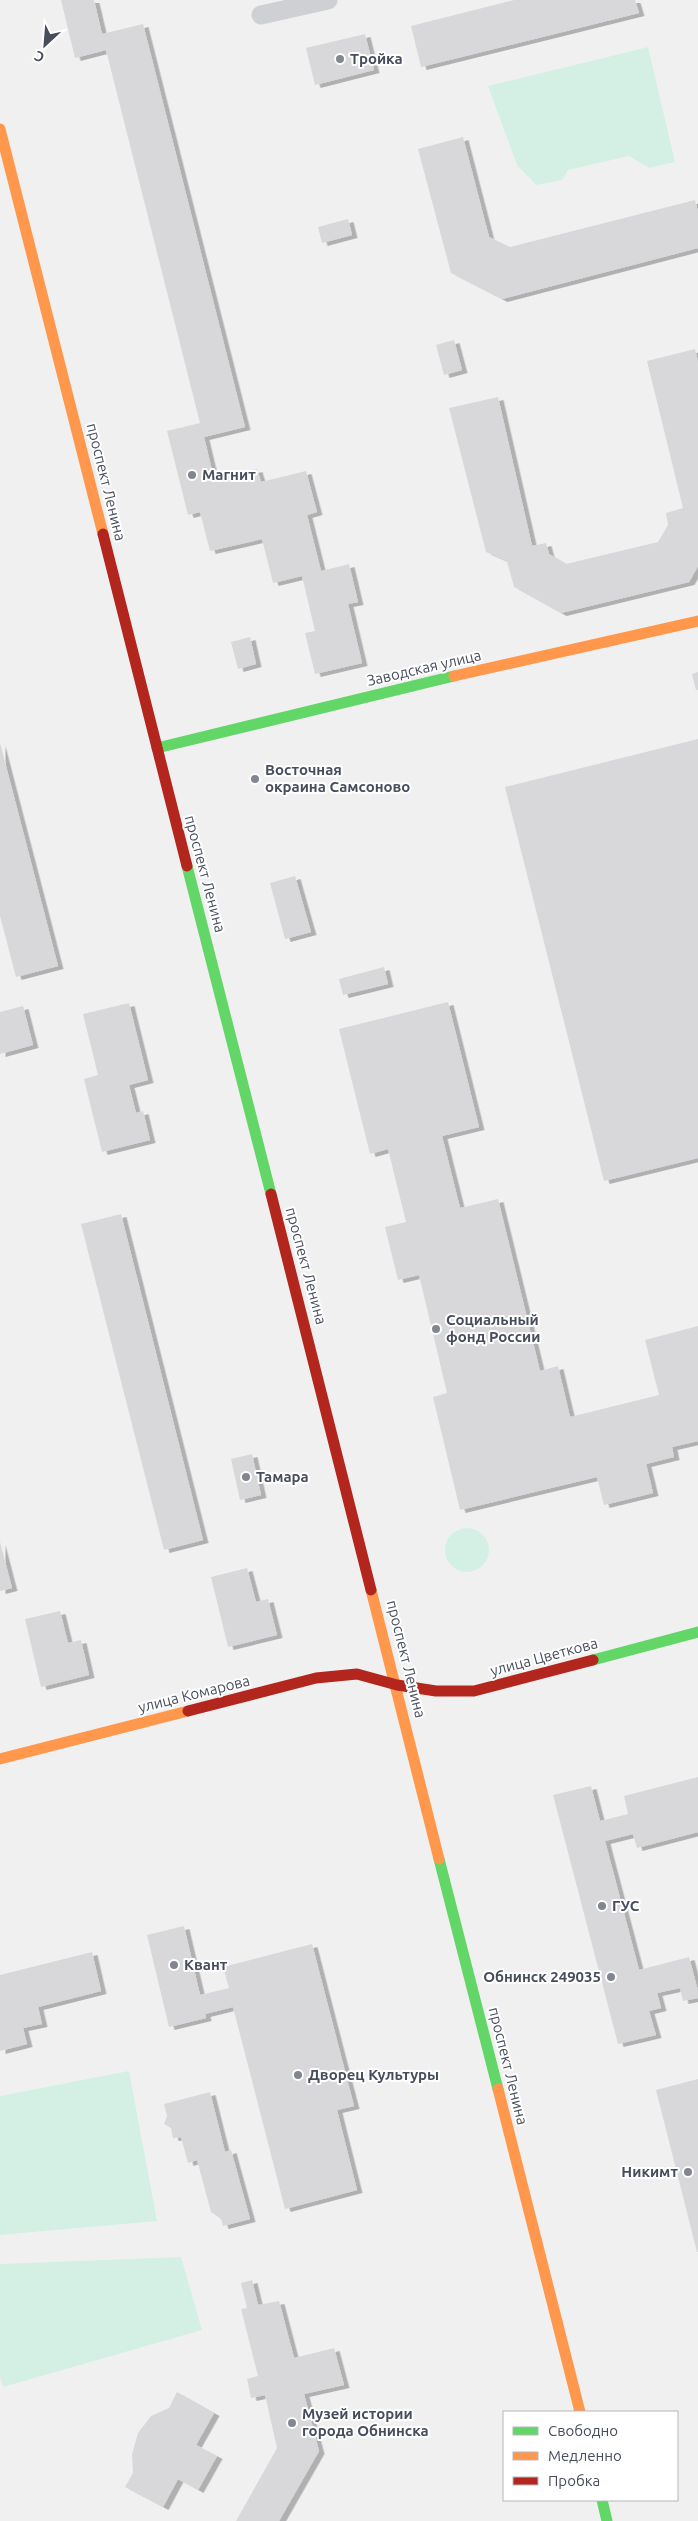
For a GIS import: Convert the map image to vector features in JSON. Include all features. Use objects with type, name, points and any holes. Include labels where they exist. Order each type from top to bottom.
[{"type":"main road","name":"проспект Ленина","points":[[0,129],[580,2411]]},
{"type":"main road","name":"Заводская улица","points":[[157,748],[407,687],[698,621]]},
{"type":"main road","name":"улица Цветкова","points":[[396,1685],[436,1691],[474,1691],[698,1632]]},
{"type":"main road","name":"улица Комарова","points":[[0,1759],[316,1678],[357,1674],[396,1685]]},
{"type":"main road","points":[[602,2501],[607,2521]]},
{"type":"street","points":[[261,15],[328,0]]},
{"type":"green space","points":[[648,47],[675,162],[649,168],[629,156],[568,170],[562,180],[536,185],[517,165],[488,86]]},
{"type":"green space","points":[[463,1528],[471,1528],[483,1534],[489,1550],[483,1566],[471,1572],[463,1572],[451,1566],[445,1554],[445,1546],[451,1534]]},
{"type":"green space","points":[[129,2071],[157,2221],[0,2235],[0,2096]]},
{"type":"green space","points":[[181,2257],[202,2330],[3,2387],[0,2377],[0,2264]]},
{"type":"building","points":[[61,0],[94,0],[102,34],[143,24],[245,427],[204,437],[214,479],[257,469],[261,482],[306,471],[317,512],[307,515],[321,571],[349,564],[358,602],[348,604],[362,663],[315,674],[305,633],[315,631],[302,576],[273,583],[262,539],[210,551],[200,512],[188,515],[167,431],[200,423],[106,50],[75,58]]},
{"type":"building","points":[[514,0],[635,0],[639,13],[421,67],[411,26]]},
{"type":"building","name":"Тройка","points":[[365,34],[374,70],[315,85],[306,48]]},
{"type":"building","points":[[463,137],[489,237],[510,247],[695,200],[698,212],[698,248],[502,299],[451,273],[418,149]]},
{"type":"building","points":[[348,219],[352,235],[322,243],[318,227]]},
{"type":"building","points":[[454,340],[462,370],[444,375],[436,345]]},
{"type":"building","points":[[695,349],[698,362],[698,566],[689,582],[561,613],[514,587],[507,561],[486,552],[449,408],[498,397],[532,546],[546,543],[549,554],[566,564],[658,542],[668,525],[666,513],[683,508],[647,361]]},
{"type":"building","points":[[250,637],[256,664],[238,669],[231,642]]},
{"type":"building","points":[[698,672],[698,690],[696,690],[692,674]]},
{"type":"building","points":[[698,739],[698,1158],[604,1181],[505,787]]},
{"type":"building","points":[[0,743],[58,966],[16,977],[0,916]]},
{"type":"building","points":[[295,876],[311,932],[285,939],[270,883]]},
{"type":"building","points":[[384,967],[388,984],[343,995],[339,979]]},
{"type":"building","points":[[448,1002],[479,1127],[442,1136],[460,1208],[498,1199],[540,1371],[558,1366],[570,1417],[659,1395],[645,1340],[698,1326],[698,1441],[672,1447],[674,1457],[646,1464],[653,1493],[604,1505],[597,1477],[460,1510],[433,1397],[447,1393],[419,1275],[398,1280],[385,1227],[406,1222],[388,1149],[370,1154],[339,1029]]},
{"type":"building","points":[[129,1003],[148,1080],[129,1085],[136,1113],[143,1111],[150,1140],[102,1152],[84,1079],[98,1075],[83,1014]]},
{"type":"building","points":[[23,1006],[33,1045],[0,1054],[0,1012]]},
{"type":"building","points":[[121,1214],[203,1540],[164,1550],[81,1224]]},
{"type":"building","name":"Тамара","points":[[252,1454],[261,1495],[240,1500],[231,1459]]},
{"type":"building","points":[[0,1542],[12,1588],[0,1591]]},
{"type":"building","points":[[247,1568],[256,1602],[268,1599],[277,1635],[228,1647],[211,1577]]},
{"type":"building","points":[[60,1611],[68,1643],[81,1640],[89,1675],[41,1687],[25,1619]]},
{"type":"building","name":"ГУС","points":[[698,1777],[698,1832],[637,1848],[633,1834],[605,1841],[639,1970],[689,1957],[698,1991],[698,1998],[683,2001],[680,1988],[657,1993],[661,2008],[649,2011],[656,2035],[618,2044],[553,1795],[591,1786],[600,1821],[628,1814],[624,1796]]},
{"type":"building","name":"Дворец Культуры","points":[[184,1926],[200,1995],[229,1988],[223,1967],[312,1944],[354,2106],[337,2110],[357,2190],[285,2209],[233,2007],[205,2014],[206,2018],[169,2027],[147,1935]]},
{"type":"building","points":[[92,1952],[101,1991],[38,2007],[42,2024],[23,2028],[27,2044],[0,2051],[0,1975]]},
{"type":"building","name":"Никимт","points":[[698,2079],[698,2252],[697,2252],[656,2090]]},
{"type":"building","points":[[210,2092],[225,2152],[231,2150],[250,2219],[223,2226],[221,2219],[211,2212],[197,2160],[188,2163],[181,2137],[173,2138],[171,2128],[164,2124],[167,2116],[164,2104]]},
{"type":"building","name":"Музей истории города Обнинска","points":[[252,2280],[258,2305],[279,2301],[294,2358],[334,2348],[344,2385],[304,2394],[319,2451],[279,2521],[236,2521],[277,2448],[265,2395],[251,2398],[247,2379],[258,2376],[241,2309],[247,2308],[241,2283]]},
{"type":"building","points":[[177,2392],[214,2413],[196,2445],[217,2456],[198,2490],[178,2479],[163,2507],[125,2487],[133,2473],[132,2454],[138,2433],[151,2416],[169,2408]]},
{"type":"traffic: fast","points":[[157,748],[454,676]]},
{"type":"traffic: fast","points":[[187,866],[271,1194]]},
{"type":"traffic: fast","points":[[593,1660],[698,1632]]},
{"type":"traffic: fast","points":[[439,1859],[498,2089]]},
{"type":"traffic: fast","points":[[602,2501],[607,2521]]},
{"type":"traffic: slow","points":[[0,129],[103,534]]},
{"type":"traffic: slow","points":[[454,676],[698,621]]},
{"type":"traffic: slow","points":[[371,1590],[439,1859]]},
{"type":"traffic: slow","points":[[0,1759],[188,1711]]},
{"type":"traffic: slow","points":[[498,2089],[580,2411]]},
{"type":"traffic: jam","points":[[103,534],[187,866]]},
{"type":"traffic: jam","points":[[271,1194],[371,1590]]},
{"type":"traffic: jam","points":[[188,1711],[316,1678],[357,1674],[397,1685],[436,1691],[474,1691],[593,1660]]},
{"type":"place","name":"Тройка","points":[[340,59]]},
{"type":"place","name":"Магнит","points":[[192,475]]},
{"type":"place","name":"Восточная окраина Самсоново","points":[[255,779]]},
{"type":"place","name":"Социальный фонд России","points":[[436,1329]]},
{"type":"place","name":"Тамара","points":[[246,1477]]},
{"type":"place","name":"ГУС","points":[[602,1906]]},
{"type":"place","name":"Квант","points":[[174,1965]]},
{"type":"place","name":"Обнинск 249035","points":[[611,1977]]},
{"type":"place","name":"Дворец Культуры","points":[[298,2075]]},
{"type":"place","name":"Никимт","points":[[688,2172]]},
{"type":"place","name":"Музей истории города Обнинска","points":[[292,2423]]}]
